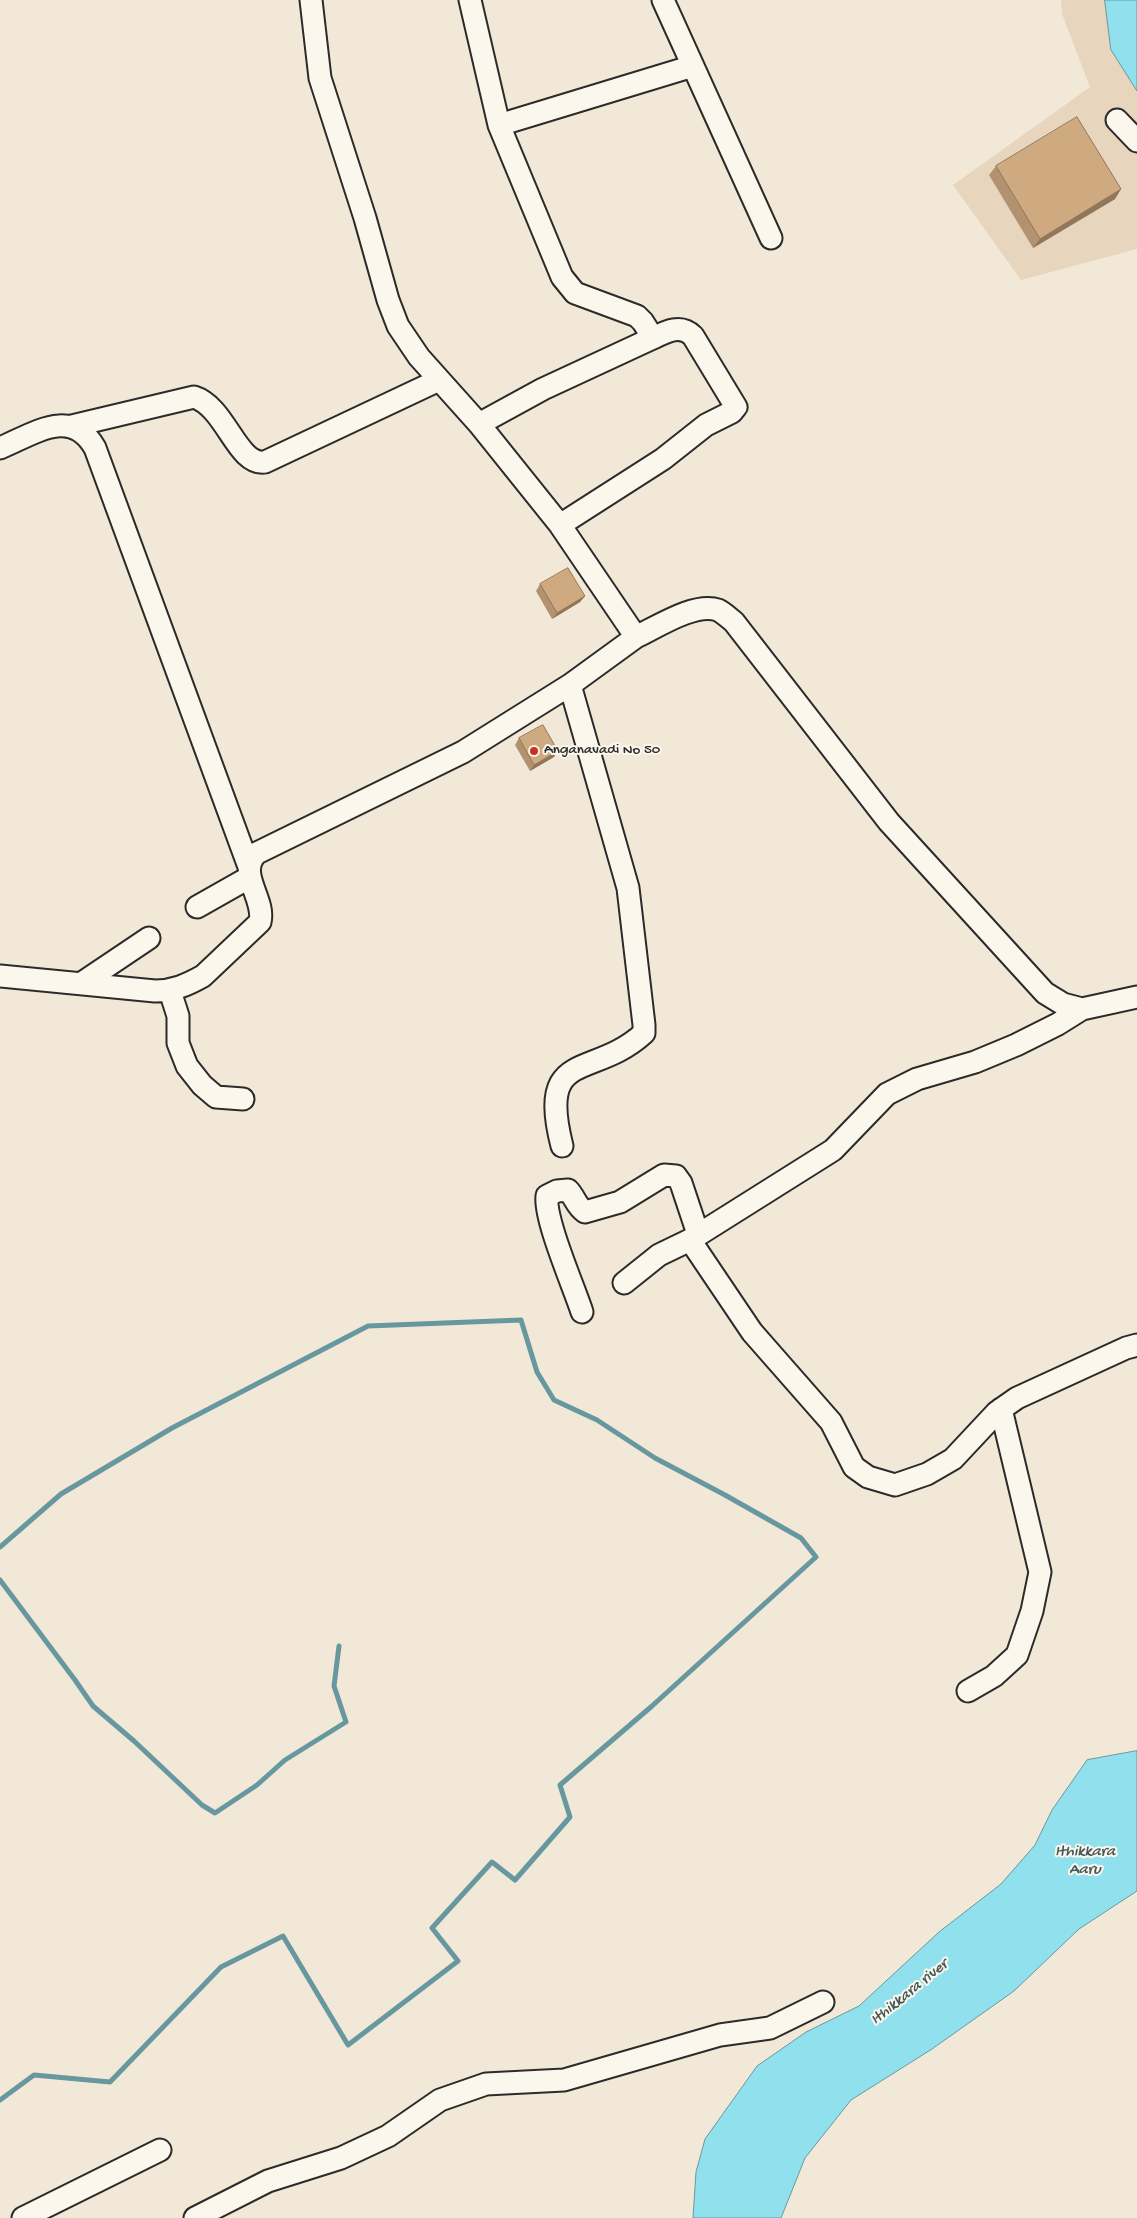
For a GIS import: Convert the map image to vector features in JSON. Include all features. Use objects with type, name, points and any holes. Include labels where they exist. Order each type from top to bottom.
[{"type":"street","points":[[311,0],[320,78],[365,218],[388,300],[398,326],[439,380],[479,424],[560,525],[636,637]]},
{"type":"street","points":[[470,0],[499,125],[562,277],[575,293],[637,316],[653,338]]},
{"type":"street","points":[[663,0],[771,238]]},
{"type":"street","points":[[499,125],[693,66]]},
{"type":"street","points":[[1117,120],[1137,141]]},
{"type":"street","points":[[479,424],[543,389],[653,338],[682,328],[693,336],[734,400],[736,408],[706,425],[663,459],[560,525]]},
{"type":"street","points":[[0,448],[55,426],[72,426],[194,397],[212,407],[242,451],[253,462],[259,463],[265,462],[439,380]]},
{"type":"street","points":[[0,976],[170,991],[203,976],[258,926],[261,918],[260,906],[249,872],[96,448],[85,432],[72,426]]},
{"type":"street","points":[[196,907],[249,872],[252,857],[262,849],[463,752],[570,685],[636,637],[697,608],[718,610],[730,619],[889,822],[1046,993],[1063,1004],[1082,1009]]},
{"type":"street","points":[[562,1146],[558,1130],[555,1098],[560,1080],[571,1071],[607,1056],[635,1041],[644,1033],[628,888],[570,685]]},
{"type":"street","points":[[82,983],[149,938]]},
{"type":"street","points":[[170,991],[178,1016],[178,1043],[187,1066],[202,1085],[216,1097],[243,1099]]},
{"type":"street","points":[[624,1283],[658,1255],[694,1237],[833,1150],[887,1094],[917,1079],[974,1062],[1016,1045],[1058,1024],[1082,1009],[1137,997]]},
{"type":"street","points":[[582,1312],[556,1238],[546,1203],[547,1196],[557,1191],[568,1190],[573,1195],[578,1208],[585,1212],[620,1202],[664,1175],[676,1176],[681,1183],[694,1237],[752,1332],[831,1422],[854,1467],[868,1477],[894,1485],[927,1474],[953,1459],[1002,1409],[1038,1388],[1126,1348],[1137,1345]]},
{"type":"street","points":[[968,1691],[994,1676],[1016,1655],[1032,1611],[1040,1572],[1002,1409]]},
{"type":"street","points":[[195,2218],[268,2181],[340,2158],[388,2136],[440,2100],[486,2084],[564,2080],[720,2035],[770,2028],[823,2002]]},
{"type":"street","points":[[22,2218],[160,2150]]},
{"type":"shaded area","points":[[1061,0],[1137,0],[1137,249],[1021,280],[953,185],[1090,87],[1062,14]]},
{"type":"water","points":[[1105,0],[1137,0],[1137,91],[1111,50]]},
{"type":"water","name":"Ithikkara Aaru","points":[[1137,1751],[1137,1891],[1079,1929],[1014,1991],[932,2049],[851,2100],[805,2158],[781,2218],[693,2218],[696,2172],[705,2139],[757,2066],[806,2032],[859,2006],[939,1932],[1001,1884],[1035,1845],[1052,1810],[1087,1760]]},
{"type":"building","points":[[1077,117],[1121,189],[1040,239],[996,166]]},
{"type":"building","points":[[568,568],[585,596],[557,613],[540,584]]},
{"type":"building","name":"Anganavadi No 50","points":[[543,725],[558,751],[534,765],[519,738]]},
{"type":"waterway","points":[[0,1547],[61,1494],[172,1428],[368,1326],[521,1320],[537,1372],[554,1400],[597,1420],[655,1458],[801,1538],[816,1557],[652,1706],[560,1785],[570,1817],[515,1880],[492,1862],[432,1928],[458,1961],[348,2045],[283,1936],[221,1967],[110,2082],[34,2075],[0,2100]]},
{"type":"waterway","points":[[0,1580],[93,1706],[134,1741],[202,1805],[215,1813],[257,1785],[285,1760],[346,1722],[334,1686],[339,1646]]},
{"type":"place","name":"Anganavadi No 50","points":[[534,751]]},
{"type":"water label","name":"Ithikkara river","points":[[910,1993]]}]
